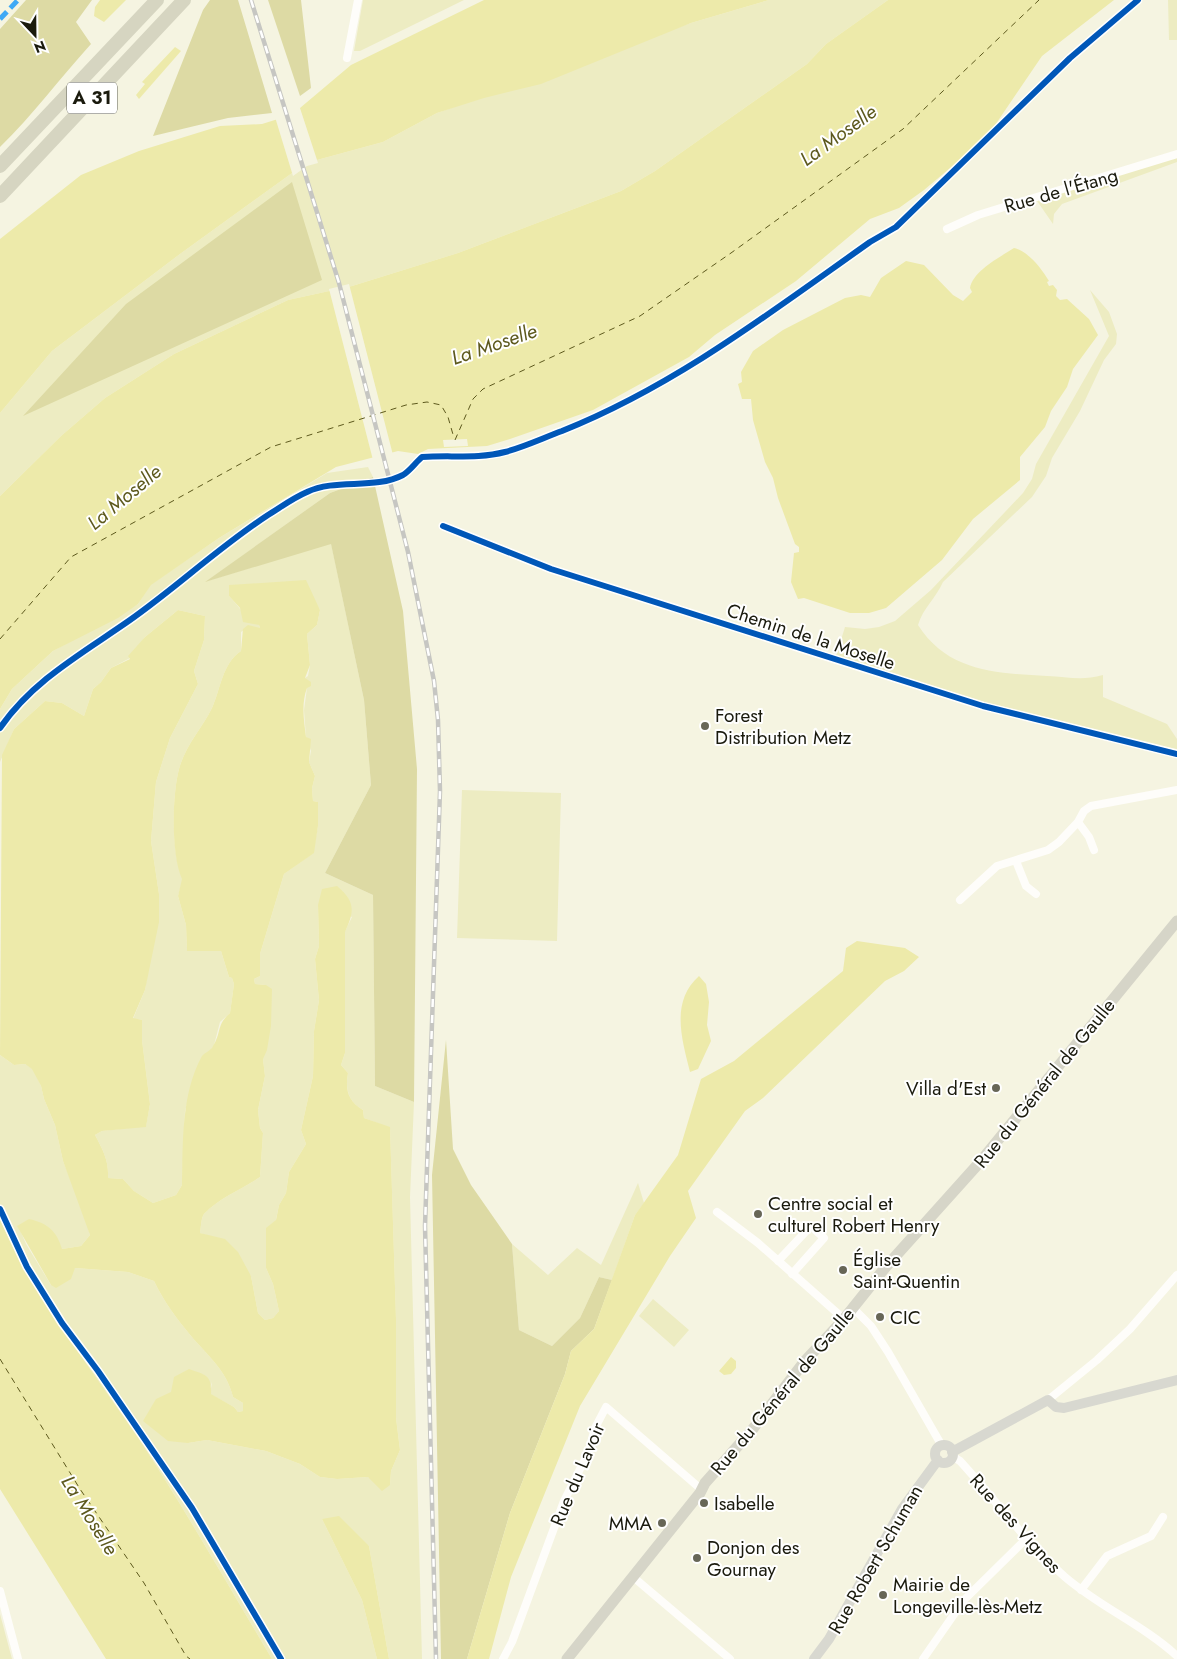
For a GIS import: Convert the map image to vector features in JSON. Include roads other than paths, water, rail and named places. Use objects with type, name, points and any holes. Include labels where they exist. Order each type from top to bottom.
[{"type":"highway","name":"A 31","points":[[0,166],[157,0]]},
{"type":"highway","name":"A 31","points":[[0,196],[184,0]]},
{"type":"main road","name":"Rue du Général de Gaulle","points":[[567,1659],[706,1483],[778,1398],[804,1362],[844,1319],[980,1162],[1177,921]]},
{"type":"street","points":[[347,58],[358,0]]},
{"type":"street","name":"Rue de l'Étang","points":[[947,229],[978,215],[1177,154]]},
{"type":"street","name":"Chemin de la Moselle","points":[[443,526],[552,569],[983,706],[1177,754]]},
{"type":"street","points":[[960,900],[997,866],[1048,850],[1078,822],[1084,811],[1091,806],[1177,790]]},
{"type":"street","points":[[1078,822],[1089,837],[1094,850]]},
{"type":"street","points":[[1016,860],[1026,886],[1036,894]]},
{"type":"street","points":[[716,1212],[778,1261],[844,1319]]},
{"type":"street","points":[[778,1261],[812,1226],[824,1238],[792,1274]]},
{"type":"street","points":[[942,1446],[936,1452],[938,1460],[945,1463],[952,1454],[1048,1400],[1097,1360],[1130,1329],[1177,1275]]},
{"type":"street","points":[[853,1308],[871,1326],[888,1352],[942,1446]]},
{"type":"street","points":[[1048,1400],[1056,1407],[1071,1407],[1177,1380]]},
{"type":"street","name":"Rue du Lavoir","points":[[503,1659],[512,1642],[564,1501],[588,1453],[595,1428],[606,1407],[702,1490]]},
{"type":"street","points":[[942,1446],[949,1447],[952,1454]]},
{"type":"street","name":"Rue des Vignes","points":[[952,1454],[992,1495],[1026,1538],[1081,1590],[1159,1639],[1177,1656]]},
{"type":"street","name":"Rue Robert Schuman","points":[[814,1659],[829,1640],[902,1509],[938,1460]]},
{"type":"street","name":"Rue des Vignes","points":[[1081,1590],[1107,1556],[1151,1536],[1163,1517]]},
{"type":"street","points":[[923,1659],[964,1600],[1026,1538]]},
{"type":"street","points":[[632,1576],[730,1659]]},
{"type":"street","points":[[0,1592],[18,1659]]},
{"type":"water","points":[[100,0],[126,0],[104,22],[94,16],[95,7]]},
{"type":"water","points":[[484,0],[769,0],[691,23],[541,84],[484,98],[437,113],[383,142],[306,163],[180,254],[52,351],[0,413],[0,239],[81,175],[139,151],[220,126],[262,124],[278,119],[300,108],[351,65]]},
{"type":"water","name":"La Moselle","points":[[888,0],[1114,0],[1042,56],[987,137],[924,190],[899,208],[870,219],[796,281],[715,335],[689,357],[593,410],[510,439],[487,446],[428,449],[418,454],[398,451],[336,467],[219,538],[151,585],[138,604],[118,618],[53,651],[12,689],[0,709],[0,496],[61,436],[105,398],[174,354],[288,300],[352,286],[458,253],[621,191],[655,171],[807,64],[826,44]]},
{"type":"water","points":[[175,47],[181,51],[139,99],[136,95],[145,84],[142,82]]},
{"type":"water","points":[[1014,248],[1025,253],[1034,261],[1049,281],[1047,282],[1049,286],[1053,285],[1057,290],[1056,296],[1060,300],[1067,299],[1089,319],[1098,335],[1073,369],[1067,387],[1051,411],[1045,427],[1020,457],[1020,480],[973,519],[942,560],[886,608],[869,613],[850,613],[804,598],[798,599],[791,582],[794,553],[799,552],[799,547],[795,544],[778,498],[773,478],[765,462],[753,420],[751,399],[742,399],[738,384],[742,382],[741,372],[753,351],[783,330],[845,298],[861,295],[870,297],[881,278],[906,261],[924,265],[953,295],[963,301],[972,292],[970,288],[976,276],[995,260]]},
{"type":"water","points":[[306,580],[320,610],[317,625],[307,634],[310,665],[305,678],[311,682],[311,686],[307,688],[304,706],[306,737],[311,739],[309,762],[315,776],[312,788],[313,801],[318,802],[318,826],[314,853],[284,874],[260,954],[260,976],[254,979],[255,984],[266,985],[272,989],[271,1026],[267,1050],[263,1059],[265,1076],[258,1110],[260,1128],[263,1133],[260,1177],[210,1208],[203,1216],[200,1233],[225,1239],[238,1252],[251,1276],[258,1313],[265,1320],[273,1318],[279,1311],[273,1284],[266,1268],[266,1228],[276,1220],[279,1205],[286,1193],[289,1172],[306,1144],[301,1130],[313,1076],[314,1031],[319,1000],[315,959],[319,946],[318,905],[322,889],[337,886],[343,891],[352,907],[345,932],[345,1053],[341,1065],[348,1073],[347,1090],[354,1103],[363,1110],[364,1118],[390,1127],[396,1319],[396,1418],[400,1450],[391,1471],[390,1485],[382,1491],[368,1477],[337,1479],[320,1477],[300,1464],[266,1451],[207,1440],[188,1443],[168,1441],[143,1421],[156,1399],[171,1392],[174,1377],[189,1369],[207,1377],[210,1383],[211,1394],[234,1407],[238,1412],[243,1411],[243,1403],[233,1397],[222,1372],[176,1317],[154,1281],[128,1272],[75,1268],[71,1279],[56,1288],[51,1285],[17,1226],[29,1219],[41,1223],[54,1233],[62,1249],[81,1246],[90,1235],[63,1161],[55,1125],[44,1099],[41,1086],[32,1069],[25,1064],[14,1065],[0,1055],[2,755],[14,729],[45,701],[62,703],[84,716],[93,689],[101,682],[111,668],[130,659],[128,656],[145,637],[178,610],[205,616],[204,640],[194,671],[198,684],[170,738],[156,782],[151,841],[159,894],[159,922],[145,990],[133,1018],[142,1020],[142,1040],[150,1104],[146,1127],[102,1131],[95,1135],[103,1151],[108,1178],[123,1179],[134,1191],[153,1203],[176,1195],[182,1185],[184,1119],[190,1086],[202,1056],[212,1048],[223,1021],[230,1013],[234,984],[232,978],[229,977],[221,951],[187,951],[186,925],[178,896],[182,879],[178,868],[174,841],[175,794],[179,769],[189,745],[212,708],[226,669],[241,651],[243,629],[248,625],[260,628],[259,625],[243,622],[240,608],[229,596],[229,585]]},
{"type":"water","points":[[857,941],[905,948],[919,957],[904,971],[885,981],[763,1098],[745,1111],[688,1191],[696,1218],[670,1256],[580,1406],[511,1577],[489,1659],[467,1659],[510,1513],[565,1374],[571,1351],[594,1329],[635,1215],[678,1155],[701,1079],[734,1061],[843,971],[846,948]]},
{"type":"water","points":[[699,976],[706,984],[709,1002],[707,1025],[711,1041],[698,1069],[690,1072],[682,1034],[681,1009],[684,997],[690,986]]},
{"type":"water","name":"La Moselle","points":[[0,1219],[14,1248],[47,1305],[139,1439],[207,1548],[272,1659],[106,1659],[0,1489]]},
{"type":"water","points":[[731,1357],[736,1361],[736,1368],[731,1374],[724,1375],[719,1371]]},
{"type":"water","points":[[339,1516],[369,1546],[389,1659],[377,1659],[362,1600],[322,1519]]},
{"type":"railway","points":[[251,0],[339,283],[408,552],[434,681],[438,720],[440,791],[425,1226],[436,1659]]},
{"type":"place","name":"Forest Distribution Metz","points":[[705,726]]},
{"type":"place","name":"Villa d'Est","points":[[996,1088]]},
{"type":"place","name":"Centre social et culturel Robert Henry","points":[[758,1214]]},
{"type":"place","name":"Église Saint-Quentin","points":[[843,1270]]},
{"type":"place","name":"CIC","points":[[880,1317]]},
{"type":"place","name":"Isabelle","points":[[704,1503]]},
{"type":"place","name":"MMA","points":[[662,1523]]},
{"type":"place","name":"Donjon des Gournay","points":[[697,1558]]},
{"type":"place","name":"Mairie de Longeville-lès-Metz","points":[[883,1595]]}]
